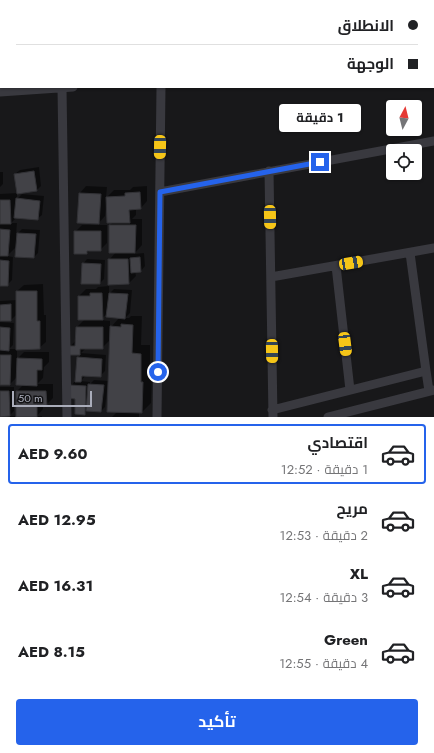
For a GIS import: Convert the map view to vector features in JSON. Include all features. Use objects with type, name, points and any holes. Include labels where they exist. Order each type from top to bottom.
[{"type":"street","points":[[0,92],[62,88],[67,417]]},
{"type":"street","points":[[157,417],[161,88]]},
{"type":"street","points":[[160,192],[434,141]]},
{"type":"street","points":[[269,171],[272,414],[350,390],[426,371]]},
{"type":"street","points":[[271,278],[434,248]]},
{"type":"street","points":[[328,417],[432,390],[426,371],[410,252]]},
{"type":"street","points":[[336,266],[350,390]]},
{"type":"building","points":[[34,171],[37,191],[17,194],[14,174]]},
{"type":"building","points":[[140,192],[141,209],[129,210],[130,223],[107,223],[106,197],[125,196],[125,193]]},
{"type":"building","points":[[79,193],[101,194],[99,224],[77,223]]},
{"type":"building","points":[[16,198],[40,201],[38,220],[14,218]]},
{"type":"building","points":[[0,200],[10,200],[11,224],[0,224]]},
{"type":"building","points":[[109,225],[136,225],[135,253],[109,253]]},
{"type":"building","points":[[0,229],[10,230],[8,256],[0,256]]},
{"type":"building","points":[[74,231],[101,231],[101,251],[87,251],[87,254],[74,254]]},
{"type":"building","points":[[17,233],[36,234],[34,258],[15,257]]},
{"type":"building","points":[[140,257],[141,272],[131,273],[130,258]]},
{"type":"building","points":[[108,259],[128,259],[129,284],[108,285]]},
{"type":"building","points":[[0,260],[9,261],[8,286],[0,286]]},
{"type":"building","points":[[82,263],[101,264],[100,284],[81,284]]},
{"type":"building","points":[[16,291],[37,291],[37,321],[40,321],[40,349],[16,350]]},
{"type":"building","points":[[90,293],[102,293],[103,320],[78,320],[78,296],[90,296]]},
{"type":"building","points":[[109,293],[128,294],[125,319],[106,317]]},
{"type":"building","points":[[11,304],[11,321],[0,321],[0,305]]},
{"type":"building","points":[[121,324],[133,325],[132,353],[141,354],[141,382],[143,382],[142,413],[107,412],[110,326],[121,327]]},
{"type":"building","points":[[0,327],[10,328],[9,351],[0,350]]},
{"type":"building","points":[[76,327],[103,327],[103,349],[80,349],[80,355],[69,355],[69,346],[75,346]]},
{"type":"building","points":[[0,355],[11,355],[10,385],[0,385]]},
{"type":"building","points":[[77,357],[102,359],[101,377],[82,376],[81,382],[75,382]]},
{"type":"building","points":[[17,358],[42,359],[42,370],[37,370],[37,386],[16,385]]},
{"type":"building","points":[[88,384],[104,385],[101,412],[86,411]]},
{"type":"building","points":[[70,385],[86,386],[85,415],[75,414],[75,399],[69,398]]},
{"type":"building","points":[[0,391],[9,391],[10,416],[0,417]]},
{"type":"building","points":[[16,391],[46,391],[47,406],[37,405],[37,417],[16,417]]},
{"type":"route","points":[[158,372],[160,192],[320,162]]}]
